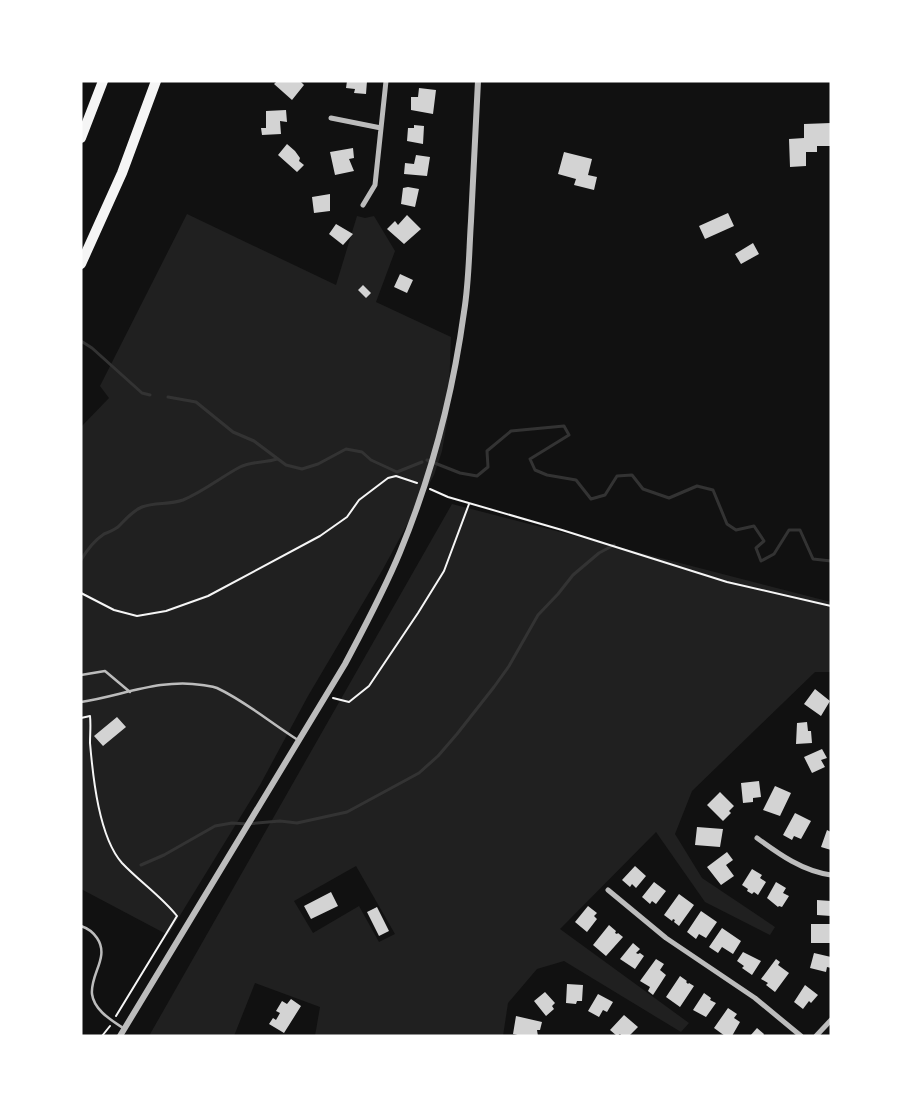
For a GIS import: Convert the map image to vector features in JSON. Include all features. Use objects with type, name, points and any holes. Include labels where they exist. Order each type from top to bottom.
[{"type":"highway","points":[[81,138],[103,81]]},
{"type":"highway","points":[[81,264],[122,173],[156,81]]},
{"type":"street","points":[[363,205],[376,185],[386,81]]},
{"type":"street","points":[[120,1036],[345,664],[377,602],[413,520],[431,460],[457,355],[467,291],[478,81]]},
{"type":"street","points":[[332,118],[380,128]]},
{"type":"street","points":[[757,838],[794,863],[822,874],[831,875]]},
{"type":"street","points":[[608,890],[666,938],[755,998],[801,1036]]},
{"type":"street","points":[[816,1036],[831,1020]]},
{"type":"lane","points":[[81,675],[105,671],[130,692]]},
{"type":"lane","points":[[81,702],[98,700],[115,694],[156,686],[187,682],[215,687],[299,741]]},
{"type":"lane","points":[[81,926],[95,935],[101,945],[102,956],[93,987],[94,1001],[101,1011],[124,1029]]},
{"type":"path","points":[[81,593],[114,610],[136,616],[166,611],[208,596],[320,536],[347,517],[359,500],[388,478],[396,476],[421,485]]},
{"type":"path","points":[[430,489],[448,497],[562,530],[727,582],[831,606]]},
{"type":"path","points":[[326,696],[349,702],[369,686],[418,613],[444,570],[469,503]]},
{"type":"path","points":[[81,718],[90,716],[95,782],[104,831],[109,843],[122,863],[168,904],[177,916],[120,1011]]},
{"type":"path","points":[[102,1036],[107,1030]]},
{"type":"shaded area","points":[[187,214],[336,285],[357,216],[365,218],[374,216],[395,251],[376,302],[451,337],[448,417],[442,451],[434,475],[383,569],[308,696],[260,785],[168,935],[81,889],[81,427],[109,398],[100,386]]},
{"type":"shaded area","points":[[452,504],[831,602],[831,672],[815,672],[692,791],[675,834],[702,878],[775,927],[770,935],[705,902],[656,832],[560,929],[689,1023],[681,1032],[564,961],[537,969],[508,1003],[503,1036],[315,1036],[320,1007],[255,983],[234,1036],[149,1036]],"holes":[[[356,866],[395,934],[379,942],[359,906],[313,933],[294,901]]]},
{"type":"building","points":[[277,81],[300,81],[304,85],[292,100],[274,84]]},
{"type":"building","points":[[347,81],[367,81],[366,94],[354,93],[355,89],[346,88]]},
{"type":"building","points":[[419,88],[436,90],[433,114],[411,110],[411,97],[418,97]]},
{"type":"building","points":[[286,110],[287,122],[280,121],[281,134],[262,135],[261,128],[266,128],[266,111]]},
{"type":"building","points":[[831,123],[831,146],[817,146],[817,152],[806,152],[806,166],[790,167],[789,139],[804,138],[804,124]]},
{"type":"building","points":[[414,125],[424,126],[423,144],[407,141],[408,128],[414,128]]},
{"type":"building","points":[[287,144],[295,151],[300,158],[299,161],[304,165],[297,172],[278,155]]},
{"type":"building","points":[[353,148],[354,158],[349,159],[354,171],[335,175],[330,152]]},
{"type":"building","points":[[564,152],[592,159],[588,175],[597,177],[594,190],[574,185],[576,179],[558,174]]},
{"type":"building","points":[[416,155],[430,157],[427,176],[404,174],[405,163],[414,164]]},
{"type":"building","points":[[403,188],[419,189],[415,207],[401,204]]},
{"type":"building","points":[[330,194],[330,211],[314,213],[312,197]]},
{"type":"building","points":[[728,213],[734,226],[705,239],[699,226]]},
{"type":"building","points":[[407,215],[421,229],[404,244],[387,229],[395,221],[398,225]]},
{"type":"building","points":[[336,224],[353,234],[343,245],[329,234]]},
{"type":"building","points":[[753,243],[759,254],[741,264],[735,254]]},
{"type":"building","points":[[400,274],[413,280],[407,293],[394,287]]},
{"type":"building","points":[[363,285],[371,293],[366,298],[358,290]]},
{"type":"building","points":[[815,689],[830,701],[821,716],[804,704]]},
{"type":"building","points":[[117,717],[126,727],[103,746],[94,736]]},
{"type":"building","points":[[807,722],[808,731],[811,731],[812,743],[796,744],[797,723]]},
{"type":"building","points":[[822,749],[827,758],[821,760],[825,767],[812,773],[804,757]]},
{"type":"building","points":[[759,781],[761,797],[753,798],[753,802],[743,803],[741,783]]},
{"type":"building","points":[[775,786],[791,793],[780,816],[763,810]]},
{"type":"building","points":[[720,792],[734,806],[729,811],[731,813],[723,821],[707,805]]},
{"type":"building","points":[[795,813],[811,821],[801,839],[794,836],[792,840],[783,835]]},
{"type":"building","points":[[697,827],[723,829],[720,847],[695,845]]},
{"type":"building","points":[[827,830],[831,832],[831,850],[821,847]]},
{"type":"building","points":[[727,852],[733,860],[726,865],[734,876],[721,885],[707,867]]},
{"type":"building","points":[[635,866],[646,876],[636,888],[632,884],[630,887],[622,880]]},
{"type":"building","points":[[752,869],[762,875],[760,878],[766,882],[758,895],[747,891],[748,889],[742,885]]},
{"type":"building","points":[[654,882],[666,891],[656,904],[652,901],[650,904],[642,897]]},
{"type":"building","points":[[776,882],[786,888],[783,893],[789,896],[782,907],[778,907],[767,898]]},
{"type":"building","points":[[331,892],[338,906],[311,919],[304,906]]},
{"type":"building","points":[[679,894],[694,905],[679,926],[674,922],[675,920],[673,919],[672,921],[664,915]]},
{"type":"building","points":[[817,900],[831,901],[831,916],[817,915]]},
{"type":"building","points":[[588,906],[597,913],[594,916],[597,919],[587,932],[575,922]]},
{"type":"building","points":[[377,907],[389,931],[379,936],[367,912]]},
{"type":"building","points":[[701,911],[717,922],[706,938],[699,934],[696,939],[687,932]]},
{"type":"building","points":[[811,924],[831,924],[831,943],[811,943]]},
{"type":"building","points":[[609,925],[616,931],[615,933],[623,937],[606,956],[593,945]]},
{"type":"building","points":[[722,928],[741,941],[733,954],[722,947],[718,953],[709,947]]},
{"type":"building","points":[[633,943],[640,949],[636,953],[644,956],[635,969],[620,959]]},
{"type":"building","points":[[743,952],[761,961],[752,975],[742,968],[744,966],[737,961]]},
{"type":"building","points":[[814,953],[831,957],[831,968],[827,967],[826,972],[810,968]]},
{"type":"building","points":[[656,959],[664,964],[660,970],[666,975],[653,995],[648,991],[650,987],[640,981]]},
{"type":"building","points":[[776,959],[780,962],[778,965],[789,973],[775,992],[766,985],[768,983],[761,979]]},
{"type":"building","points":[[680,976],[688,984],[694,986],[680,1007],[666,997]]},
{"type":"building","points":[[567,984],[583,985],[582,1001],[577,1001],[576,1004],[566,1003]]},
{"type":"building","points":[[805,985],[818,995],[811,1003],[809,1001],[803,1009],[794,1002]]},
{"type":"building","points":[[545,992],[555,1003],[552,1006],[554,1009],[546,1016],[534,1001]]},
{"type":"building","points":[[704,993],[711,998],[710,1000],[716,1003],[706,1017],[693,1010]]},
{"type":"building","points":[[598,994],[613,1002],[607,1012],[603,1010],[599,1017],[588,1011]]},
{"type":"building","points":[[291,999],[301,1006],[284,1033],[269,1024],[273,1018],[276,1020],[280,1013],[276,1011],[282,1001],[287,1004]]},
{"type":"building","points":[[728,1008],[737,1014],[734,1018],[740,1022],[732,1036],[725,1036],[714,1028]]},
{"type":"building","points":[[624,1015],[638,1027],[629,1036],[622,1036],[620,1034],[617,1036],[610,1030]]},
{"type":"building","points":[[516,1016],[542,1022],[540,1030],[537,1030],[538,1036],[513,1034]]},
{"type":"building","points":[[757,1028],[764,1034],[763,1036],[750,1036]]},
{"type":"waterway","points":[[81,341],[92,348],[142,393],[150,395]]},
{"type":"waterway","points":[[168,397],[196,402],[233,432],[254,441],[286,465],[302,469],[318,464],[346,449],[362,452],[371,460],[397,472],[422,462]]},
{"type":"waterway","points":[[427,460],[460,473],[477,476],[488,467],[487,451],[511,431],[564,426],[569,435],[530,459],[535,470],[547,475],[576,480],[591,499],[605,495],[617,476],[632,475],[643,489],[669,498],[697,486],[713,490],[727,524],[736,530],[754,526],[764,541],[756,548],[761,561],[774,554],[789,530],[800,530],[813,559],[831,561]]},
{"type":"waterway","points":[[81,560],[97,539],[118,527],[138,509],[147,505],[183,500],[240,467],[277,459]]},
{"type":"waterway","points":[[141,865],[164,855],[215,826],[232,823],[247,824],[280,821],[297,823],[347,812],[419,773],[438,756],[494,687],[509,666],[538,615],[573,575],[599,553],[614,545]]}]
